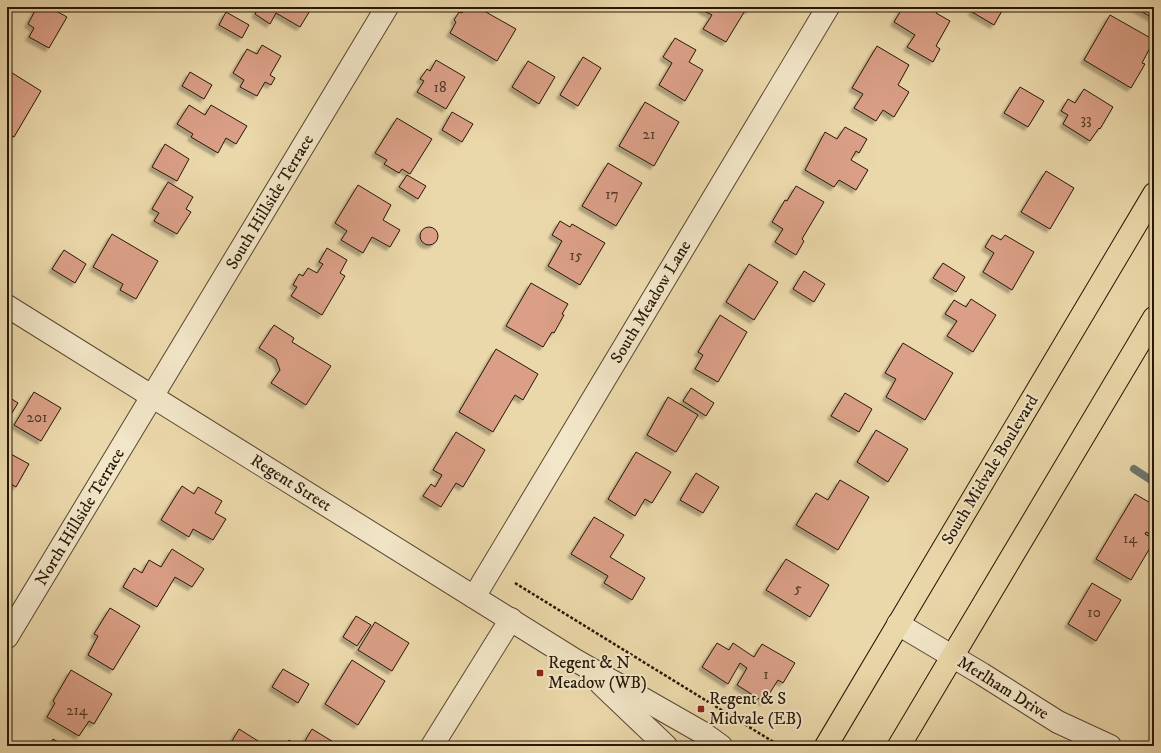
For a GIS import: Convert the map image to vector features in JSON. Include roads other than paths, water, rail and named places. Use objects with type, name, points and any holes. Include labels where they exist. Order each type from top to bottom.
[{"type":"main road","name":"South Midvale Boulevard","points":[[826,746],[1154,194]]},
{"type":"main road","points":[[899,746],[951,656],[1154,318]]},
{"type":"street","name":"South Hillside Terrace","points":[[153,396],[387,7]]},
{"type":"street","name":"South Meadow Lane","points":[[474,597],[828,7]]},
{"type":"street","name":"Regent Street","points":[[7,306],[575,660],[703,733],[721,746]]},
{"type":"street","name":"North Hillside Terrace","points":[[7,637],[153,396]]},
{"type":"street","points":[[432,746],[511,619]]},
{"type":"street","name":"Merlham Drive","points":[[898,624],[1058,722],[1110,746]]},
{"type":"street","name":"Regent Street","points":[[575,660],[666,746]]},
{"type":"waterway","points":[[1134,469],[1154,482]]},
{"type":"place","name":"Regent & N Meadow (WB)","points":[[540,673]]},
{"type":"place","name":"Regent & S Midvale (EB)","points":[[701,709]]}]
